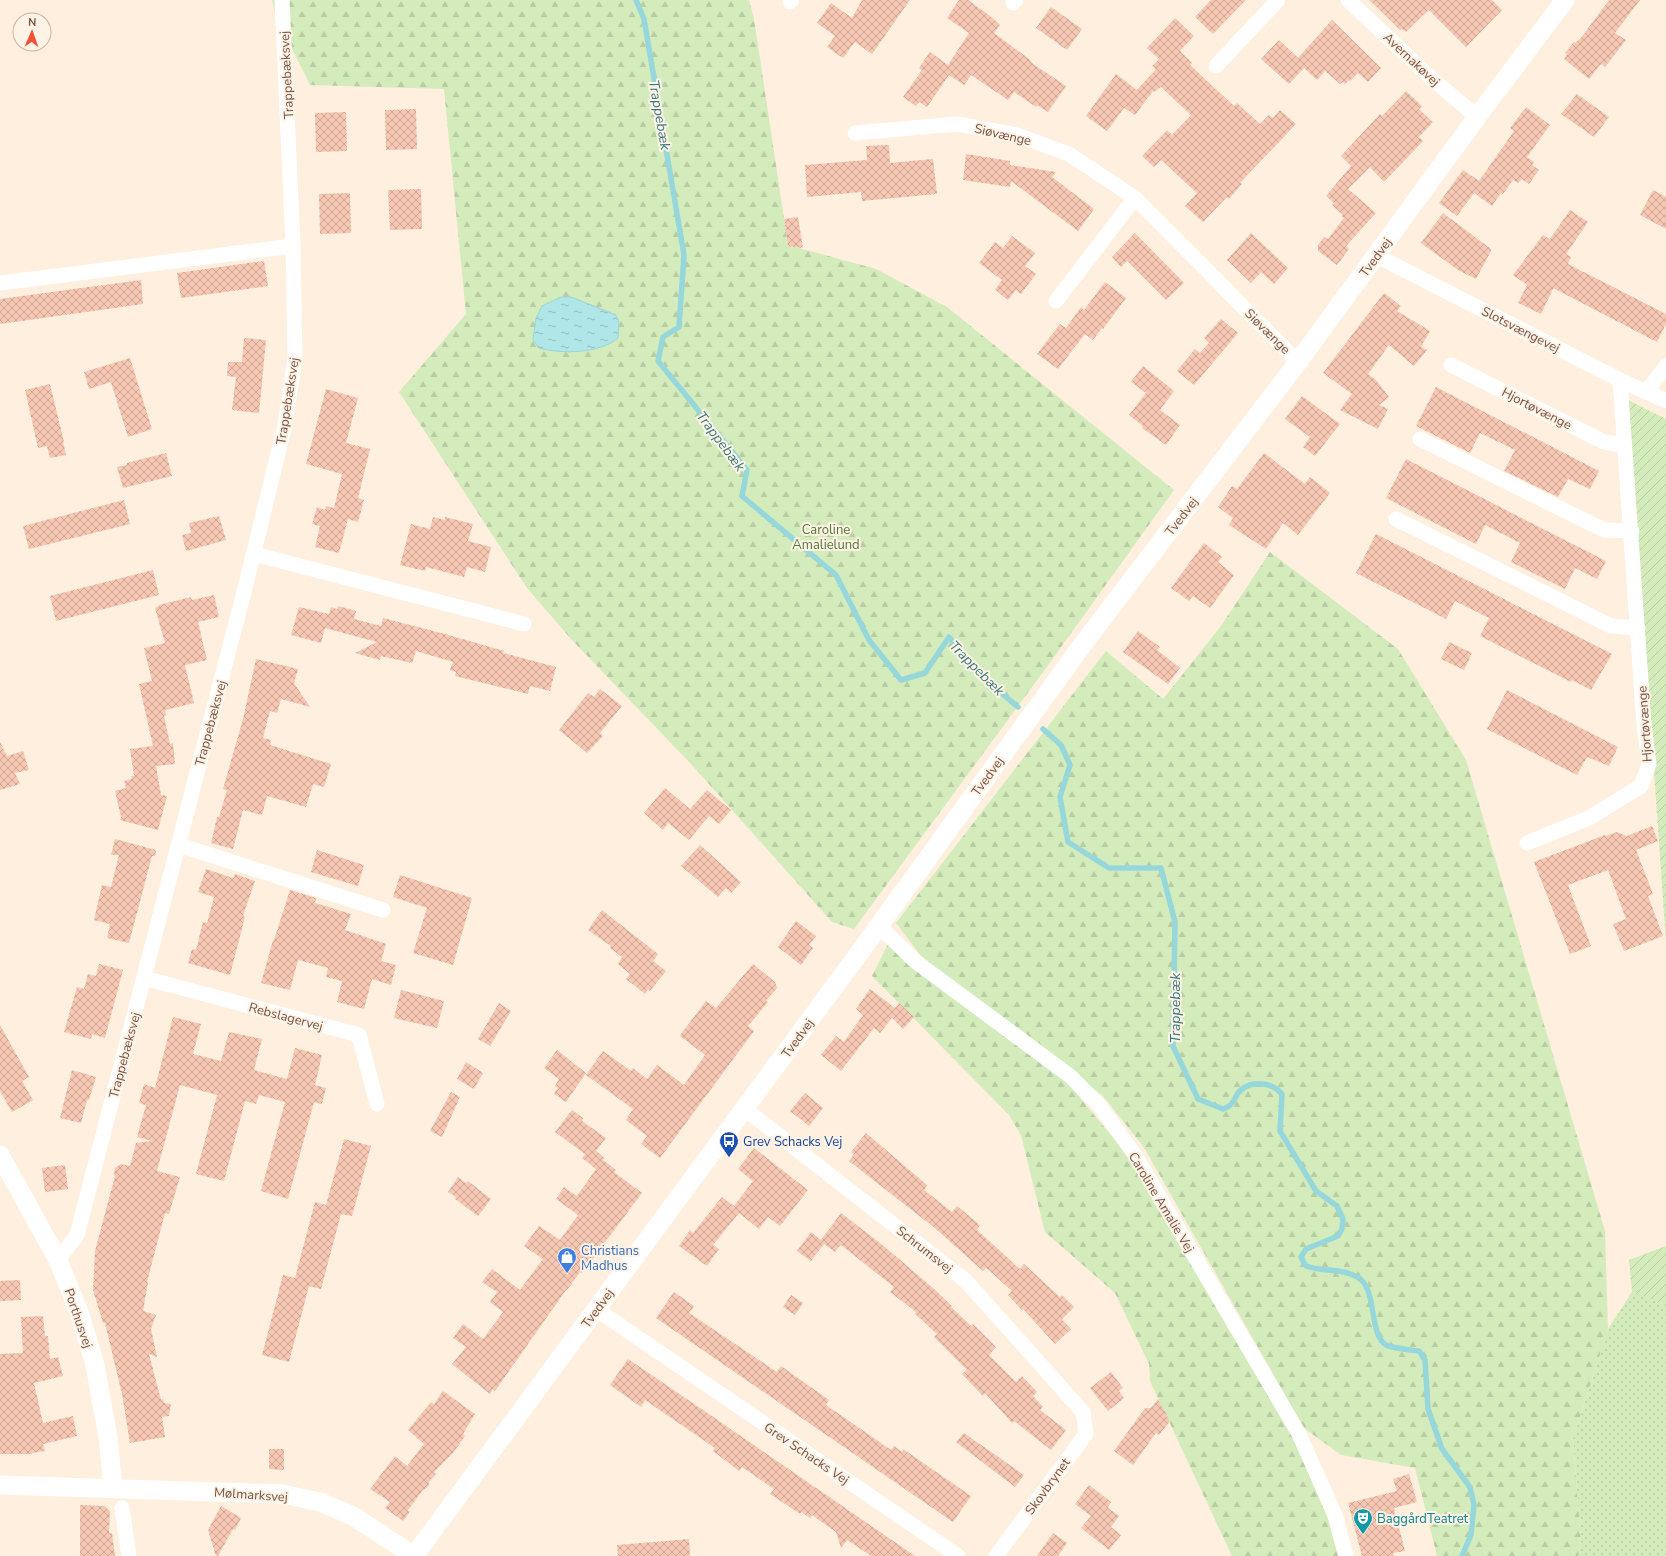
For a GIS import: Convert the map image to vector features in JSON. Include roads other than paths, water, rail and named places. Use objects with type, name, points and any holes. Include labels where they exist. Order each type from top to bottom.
[{"type":"street","name":"Trappebæksvej","points":[[58,1260],[77,1235],[254,554],[285,425],[295,358],[293,246],[282,0]]},
{"type":"street","points":[[1216,66],[1278,0]]},
{"type":"street","name":"Avernakøvej","points":[[1348,0],[1430,77],[1476,117]]},
{"type":"street","name":"Tvedvej","points":[[414,1556],[879,926],[1083,644],[1298,362],[1377,256],[1476,117],[1565,0]]},
{"type":"street","name":"Siøvænge","points":[[856,133],[957,124],[1017,135],[1069,154],[1135,198],[1298,362]]},
{"type":"street","points":[[1056,300],[1135,198]]},
{"type":"street","points":[[0,283],[293,246]]},
{"type":"street","name":"Slotsvængevej","points":[[1377,256],[1620,380],[1647,391],[1666,401]]},
{"type":"street","name":"Hjortøvænge","points":[[1451,365],[1604,442],[1624,445]]},
{"type":"street","points":[[1647,391],[1666,366]]},
{"type":"street","name":"Hjortøvænge","points":[[1527,843],[1589,818],[1641,786],[1649,764],[1644,725],[1632,532],[1620,380]]},
{"type":"street","points":[[1420,439],[1604,530],[1632,532]]},
{"type":"street","points":[[1396,519],[1611,626],[1638,628]]},
{"type":"street","points":[[254,554],[524,624]]},
{"type":"street","points":[[179,845],[383,910]]},
{"type":"street","name":"Caroline Amalie Vej","points":[[879,926],[915,961],[1070,1076],[1100,1106],[1135,1155],[1299,1434],[1335,1515],[1346,1556]]},
{"type":"street","name":"Rebslagervej","points":[[144,978],[359,1035],[377,1104]]},
{"type":"street","name":"Schrumsvej","points":[[745,1108],[966,1281],[1083,1412]]},
{"type":"street","name":"Porthusvej","points":[[0,1155],[58,1260],[79,1312],[95,1365],[117,1488]]},
{"type":"street","name":"Grev Schacks Vej","points":[[596,1309],[958,1556]]},
{"type":"street","name":"Skovbrynet","points":[[996,1556],[1086,1434],[1083,1412]]},
{"type":"street","name":"Mølmarksvej","points":[[0,1485],[282,1494],[320,1502],[353,1516],[414,1556]]},
{"type":"street","points":[[122,1508],[129,1556]]},
{"type":"water","points":[[561,297],[571,297],[616,315],[619,322],[618,338],[601,347],[590,350],[569,352],[539,348],[533,340],[536,318],[542,306]]},
{"type":"waterway","name":"Trappebæk","points":[[636,0],[644,19],[684,255],[679,327],[663,337],[658,361],[747,470],[742,496],[836,575],[869,640],[901,680],[925,673],[949,637],[986,680],[1018,707]]},
{"type":"waterway","name":"Trappebæk","points":[[1043,729],[1061,745],[1070,765],[1060,797],[1068,842],[1109,868],[1161,868],[1175,922],[1173,1046],[1198,1099],[1223,1109],[1232,1103],[1242,1089],[1252,1084],[1269,1085],[1274,1087],[1282,1094],[1280,1131],[1316,1191],[1337,1206],[1343,1219],[1342,1229],[1338,1236],[1306,1249],[1301,1257],[1306,1266],[1340,1271],[1359,1278],[1365,1284],[1368,1292],[1377,1332],[1381,1340],[1389,1346],[1419,1351],[1425,1360],[1428,1409],[1442,1449],[1470,1487],[1474,1505],[1471,1535],[1462,1556]]},
{"type":"place","name":"Grev Schacks Vej","points":[[729,1158]]},
{"type":"place","name":"Christians Madhus","points":[[567,1274]]},
{"type":"place","name":"BaggårdTeatret","points":[[1363,1535]]},
{"type":"park label","name":"Caroline Amalielund","points":[[826,536]]}]
